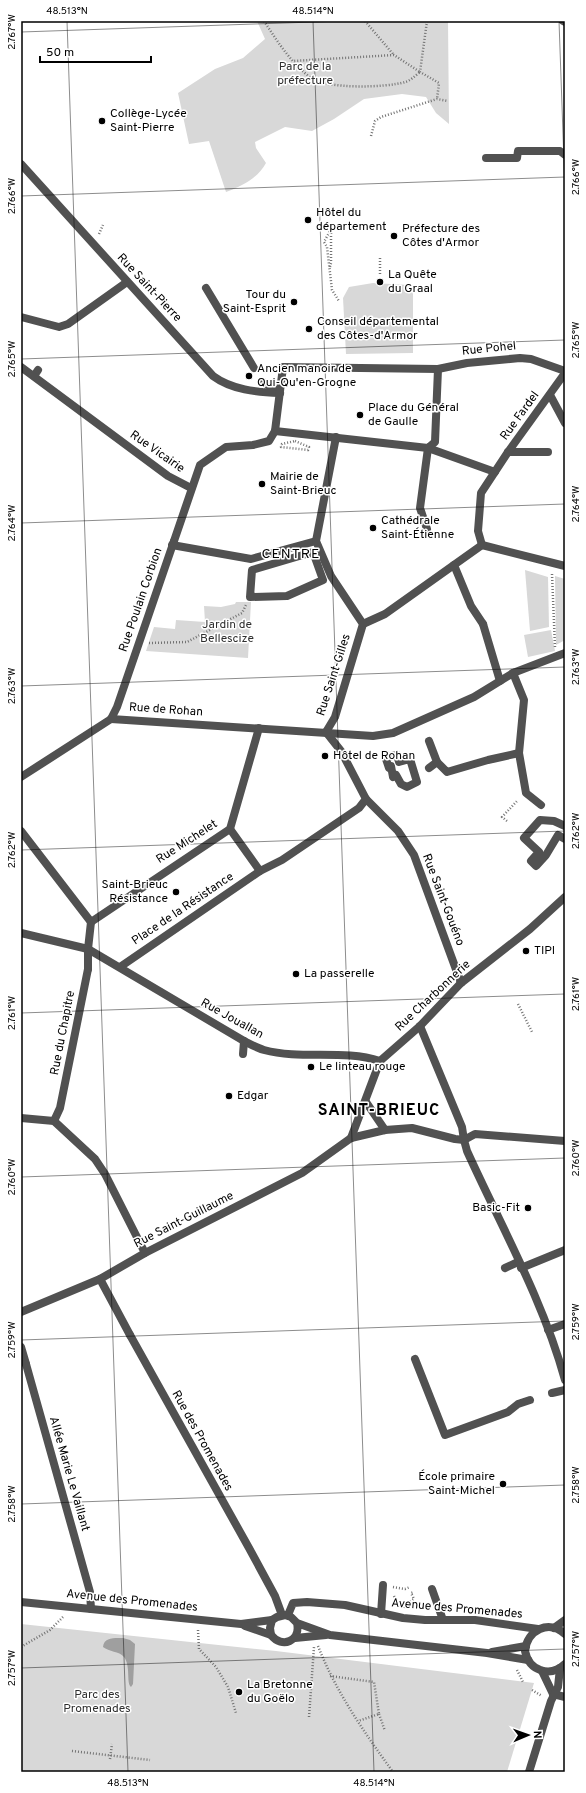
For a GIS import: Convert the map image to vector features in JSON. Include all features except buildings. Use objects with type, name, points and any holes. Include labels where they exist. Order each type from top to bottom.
[{"type":"street","points":[[486,158],[517,158],[518,151],[560,151],[565,155]]},
{"type":"street","name":"Rue Saint-Pierre","points":[[21,164],[213,376],[225,385],[258,392],[280,393]]},
{"type":"street","points":[[21,317],[59,327],[68,324],[127,282]]},
{"type":"street","points":[[206,288],[254,368]]},
{"type":"street","name":"Rue Pohel","points":[[438,369],[467,363],[520,358],[532,359],[565,372]]},
{"type":"street","name":"Rue Vicairie","points":[[21,367],[36,374],[168,476],[191,488],[200,465],[226,447],[253,445],[269,441],[275,431]]},
{"type":"street","points":[[427,529],[420,508],[428,448],[435,442],[438,369],[283,368],[275,431],[428,448],[495,472]]},
{"type":"street","name":"Rue Fardel","points":[[482,545],[478,531],[481,493],[508,452],[565,372]]},
{"type":"street","points":[[263,382],[280,393]]},
{"type":"street","points":[[550,395],[565,423]]},
{"type":"street","points":[[336,437],[316,541],[331,576],[363,624],[378,618],[482,545],[565,566]]},
{"type":"street","points":[[508,452],[548,452]]},
{"type":"street","name":"Rue Poulain Corbion","points":[[111,719],[139,643],[191,488]]},
{"type":"street","points":[[173,543],[251,559],[316,541]]},
{"type":"street","points":[[312,552],[323,580],[286,596],[250,597],[252,570],[312,552]]},
{"type":"street","points":[[454,565],[471,606],[483,624],[500,681]]},
{"type":"street","name":"Rue Saint-Gilles","points":[[326,732],[335,717],[363,624]]},
{"type":"street","name":"Rue de Rohan","points":[[21,776],[111,719],[373,736],[393,733],[474,697],[513,673],[565,653]]},
{"type":"street","points":[[513,673],[524,700],[519,752],[526,793],[541,805]]},
{"type":"street","name":"Rue Michelet","points":[[91,922],[230,829],[259,728]]},
{"type":"street","name":"Rue Saint-Gouéno","points":[[326,732],[341,751],[366,799],[398,831],[414,855],[461,983]]},
{"type":"street","points":[[429,741],[436,762],[448,772],[519,752]]},
{"type":"street","points":[[397,755],[399,762],[410,759],[417,782],[407,787],[401,784],[396,775],[394,777],[392,773],[394,772],[391,766],[389,768],[385,756],[397,755]]},
{"type":"street","points":[[429,768],[436,762]]},
{"type":"street","name":"Place de la Résistance","points":[[120,967],[260,871],[282,860],[359,808],[366,799]]},
{"type":"street","points":[[565,826],[554,821],[540,820],[524,838],[539,852],[531,861],[536,866],[546,855],[558,835],[565,839]]},
{"type":"street","points":[[230,829],[260,871]]},
{"type":"street","points":[[21,831],[91,922]]},
{"type":"street","name":"Rue Charbonnerie","points":[[351,1138],[366,1102],[380,1061],[420,1026],[461,983],[530,929],[565,897]]},
{"type":"street","name":"Rue du Chapitre","points":[[54,1121],[60,1108],[88,969],[88,949],[91,922]]},
{"type":"street","name":"Rue Jouallan","points":[[21,933],[88,949],[244,1041],[263,1050],[299,1055],[364,1056],[380,1061]]},
{"type":"street","points":[[420,1026],[462,1127],[467,1151],[520,1265],[548,1330],[565,1380]]},
{"type":"street","points":[[243,1054],[244,1041]]},
{"type":"street","points":[[366,1102],[385,1130]]},
{"type":"street","points":[[21,1118],[54,1121],[66,1130],[95,1159],[105,1174],[145,1253]]},
{"type":"street","points":[[351,1138],[385,1130],[412,1128],[464,1140],[475,1134],[565,1141]]},
{"type":"street","name":"Rue Saint-Guillaume","points":[[21,1312],[100,1279],[145,1253],[302,1173],[351,1138]]},
{"type":"street","points":[[505,1268],[520,1265],[565,1250]]},
{"type":"street","name":"Rue des Promenades","points":[[100,1279],[285,1615]]},
{"type":"street","points":[[548,1330],[565,1324]]},
{"type":"street","name":"Allée Marie Le Vaillant","points":[[21,1347],[90,1592],[90,1609]]},
{"type":"street","points":[[415,1359],[444,1435],[508,1412],[518,1404],[530,1400]]},
{"type":"street","points":[[552,1393],[565,1390]]},
{"type":"street","points":[[381,1614],[383,1585]]},
{"type":"street","points":[[432,1589],[443,1620]]},
{"type":"street","name":"Avenue des Promenades","points":[[21,1602],[241,1624],[272,1620],[285,1615],[293,1603],[307,1602],[345,1605],[403,1618],[475,1620],[538,1629],[546,1627],[554,1628]]},
{"type":"street","name":"Avenue des Promenades","points":[[285,1615],[296,1623],[330,1635]]},
{"type":"street","points":[[271,1635],[270,1628],[272,1620]]},
{"type":"street","points":[[565,1620],[554,1628],[565,1634]]},
{"type":"street","points":[[295,1638],[297,1633],[296,1623]]},
{"type":"street","name":"Avenue des Promenades","points":[[241,1624],[271,1635],[275,1640],[283,1643],[295,1638],[330,1635],[487,1653],[528,1660],[536,1669],[542,1671]]},
{"type":"street","name":"Avenue des Promenades","points":[[487,1653],[526,1646],[530,1636],[538,1629]]},
{"type":"street","points":[[526,1646],[528,1660]]},
{"type":"street","points":[[542,1671],[548,1672],[563,1666]]},
{"type":"street","points":[[529,1772],[554,1694],[558,1687],[563,1666]]},
{"type":"street","points":[[542,1671],[554,1694],[565,1698]]},
{"type":"path","points":[[264,21],[293,61],[312,79],[333,84],[353,86],[380,86],[406,82],[420,72],[427,21]]},
{"type":"path","points":[[365,21],[394,55],[439,83],[437,99]]},
{"type":"path","points":[[293,61],[394,55]]},
{"type":"path","points":[[371,136],[376,121],[381,117],[437,99],[448,101]]},
{"type":"path","points":[[330,267],[332,263],[330,229],[324,242],[327,247],[332,290],[339,301]]},
{"type":"path","points":[[380,258],[380,275]]},
{"type":"path","points":[[552,563],[555,656]]},
{"type":"path","points":[[139,643],[187,642],[242,613],[250,597]]},
{"type":"path","points":[[507,822],[502,817],[516,802]]},
{"type":"path","points":[[518,1004],[532,1032]]},
{"type":"path","points":[[405,1605],[397,1603],[391,1588],[395,1586],[405,1589],[410,1587]]},
{"type":"path","points":[[403,1618],[405,1605],[414,1599],[411,1593],[414,1592]]},
{"type":"path","points":[[21,1647],[50,1630],[73,1607]]},
{"type":"path","points":[[197,1620],[200,1649],[216,1667],[228,1687],[236,1713]]},
{"type":"path","points":[[314,1636],[330,1676],[358,1721],[393,1772]]},
{"type":"path","points":[[309,1717],[314,1636]]},
{"type":"path","points":[[330,1676],[374,1682],[379,1714],[386,1731]]},
{"type":"path","points":[[358,1721],[379,1714]]},
{"type":"path","points":[[110,1757],[112,1744]]},
{"type":"path","points":[[72,1751],[110,1757],[150,1760]]},
{"type":"green space","name":"Parc de la préfecture","points":[[257,21],[448,21],[449,124],[436,113],[426,97],[402,94],[364,99],[334,119],[312,131],[285,127],[255,142],[256,148],[266,163],[259,173],[249,181],[226,192],[209,141],[189,144],[178,93],[215,69],[243,58],[265,39]]},
{"type":"green space","points":[[373,283],[409,285],[413,289],[413,353],[346,354],[343,298],[349,287]]},
{"type":"green space","points":[[525,570],[548,577],[549,627],[530,631]]},
{"type":"green space","points":[[555,576],[565,579],[565,640],[556,645]]},
{"type":"green space","name":"Jardin de Bellescize","points":[[236,602],[251,602],[248,658],[146,651],[154,627],[175,629],[176,620],[205,622],[204,606],[221,607],[235,604]]},
{"type":"green space","points":[[551,630],[555,651],[528,657],[524,635]]},
{"type":"green space","name":"Parc des Promenades","points":[[21,1624],[276,1651],[534,1683],[507,1772],[21,1772]]},
{"type":"shaded area","points":[[113,1638],[130,1640],[135,1644],[133,1684],[131,1687],[124,1657],[103,1647],[105,1641],[107,1640]]},
{"type":"place","name":"Collège-Lycée Saint-Pierre","points":[[102,121]]},
{"type":"place","name":"Hôtel du département","points":[[308,220]]},
{"type":"place","name":"Préfecture des Côtes d'Armor","points":[[394,236]]},
{"type":"place","name":"La Quête du Graal","points":[[380,282]]},
{"type":"place","name":"Tour du Saint-Esprit","points":[[294,302]]},
{"type":"place","name":"Conseil départemental des Côtes-d'Armor","points":[[309,329]]},
{"type":"place","name":"Ancien manoir de Qui-Qu'en-Grogne","points":[[249,376]]},
{"type":"place","name":"Place du Général de Gaulle","points":[[360,415]]},
{"type":"place","name":"Mairie de Saint-Brieuc","points":[[262,484]]},
{"type":"place","name":"Cathédrale Saint-Étienne","points":[[373,528]]},
{"type":"place","name":"Hôtel de Rohan","points":[[325,756]]},
{"type":"place","name":"Saint-Brieuc Résistance","points":[[176,892]]},
{"type":"place","name":"TIPI","points":[[526,951]]},
{"type":"place","name":"La passerelle","points":[[296,974]]},
{"type":"place","name":"Le linteau rouge","points":[[311,1067]]},
{"type":"place","name":"Edgar","points":[[229,1096]]},
{"type":"place","name":"Basic-Fit","points":[[528,1208]]},
{"type":"place","name":"École primaire Saint-Michel","points":[[503,1484]]},
{"type":"place","name":"La Bretonne du Goëlo","points":[[239,1692]]},
{"type":"district","name":"CENTRE","points":[[291,554]]},
{"type":"district","name":"SAINT-BRIEUC","points":[[379,1111]]}]
